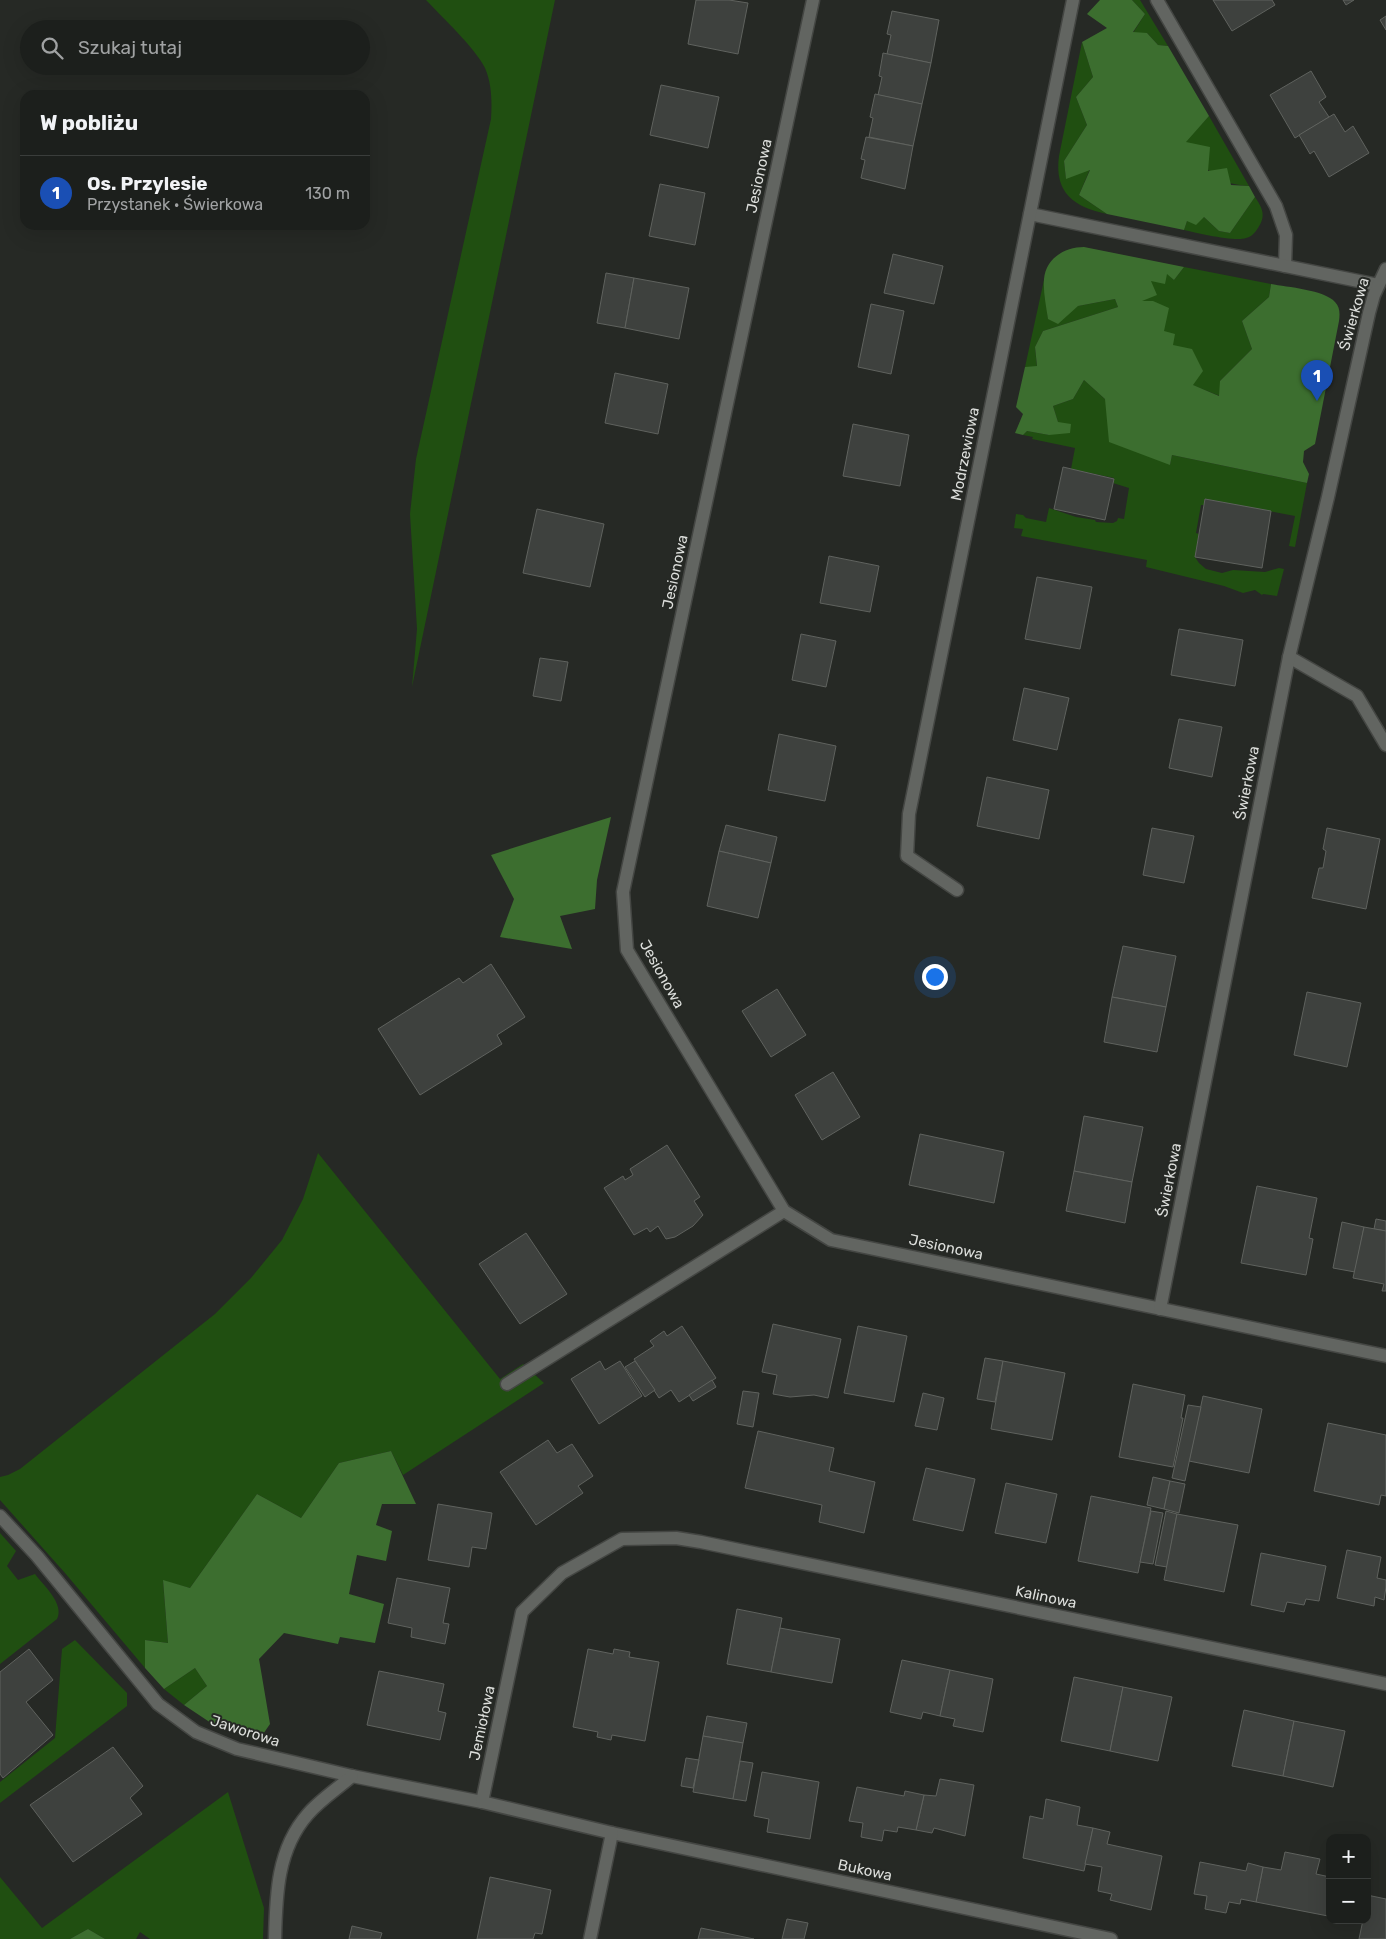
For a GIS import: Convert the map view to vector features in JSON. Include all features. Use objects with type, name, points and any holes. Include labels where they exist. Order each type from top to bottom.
[{"type":"street","name":"Jesionowa","points":[[813,0],[624,892],[627,950],[784,1211],[832,1240],[1386,1356]]},
{"type":"street","name":"Modrzewiowa","points":[[957,890],[907,856],[909,814],[1074,0]]},
{"type":"street","points":[[1157,0],[1276,206],[1286,235],[1285,266]]},
{"type":"street","points":[[1030,214],[1378,285]]},
{"type":"street","name":"Świerkowa","points":[[1160,1309],[1289,657],[1328,497],[1369,313],[1378,285],[1386,269]]},
{"type":"street","points":[[1289,657],[1357,696],[1386,744]]},
{"type":"street","points":[[507,1384],[784,1211]]},
{"type":"street","name":"Jaworowa","points":[[0,1516],[37,1556],[158,1704],[196,1732],[237,1749],[352,1776],[482,1802]]},
{"type":"street","name":"Jemiołowa","points":[[482,1802],[522,1612],[562,1572],[622,1539],[676,1538],[700,1542]]},
{"type":"street","name":"Kalinowa","points":[[700,1542],[1386,1684]]},
{"type":"street","points":[[275,1939],[278,1889],[287,1847],[297,1828],[308,1814],[352,1776]]},
{"type":"street","points":[[482,1802],[612,1833],[590,1939]]},
{"type":"street","name":"Bukowa","points":[[612,1833],[1111,1939]]},
{"type":"green space","points":[[426,0],[555,0],[412,687],[417,629],[410,514],[416,459],[491,119],[489,80],[481,60]]},
{"type":"green space","points":[[1100,0],[1132,0],[1145,14],[1133,32],[1147,33],[1158,45],[1168,46],[1209,116],[1186,142],[1210,147],[1208,171],[1227,168],[1231,185],[1249,186],[1255,197],[1230,233],[1219,231],[1204,217],[1196,225],[1187,221],[1184,230],[1107,214],[1079,195],[1090,170],[1066,179],[1064,161],[1087,125],[1076,97],[1093,77],[1082,42],[1107,28],[1087,14]]},
{"type":"green space","points":[[1132,0],[1140,0],[1168,46],[1158,45],[1147,33],[1133,33],[1145,14]]},
{"type":"green space","points":[[1082,42],[1093,77],[1076,97],[1087,125],[1064,161],[1066,178],[1090,169],[1079,195],[1107,214],[1085,207],[1069,196],[1063,189],[1058,169]]},
{"type":"green space","points":[[1209,116],[1249,186],[1237,185],[1219,178],[1205,167],[1185,142]]},
{"type":"green space","points":[[1255,197],[1262,209],[1263,216],[1258,228],[1250,237],[1241,239],[1225,238],[1184,230],[1187,221],[1204,217],[1219,231],[1230,233]]},
{"type":"green space","points":[[1084,247],[1184,267],[1174,280],[1167,274],[1165,284],[1151,281],[1157,295],[1142,301],[1153,301],[1169,308],[1164,331],[1175,334],[1173,345],[1192,349],[1203,371],[1193,385],[1219,396],[1220,381],[1252,349],[1242,321],[1269,297],[1271,284],[1315,292],[1335,302],[1338,306],[1339,321],[1315,444],[1304,451],[1303,462],[1309,474],[1307,483],[1172,455],[1170,465],[1109,442],[1105,399],[1084,380],[1073,399],[1053,406],[1058,422],[1071,424],[1070,433],[1049,435],[1027,431],[1023,435],[1015,433],[1023,414],[1016,407],[1025,367],[1037,366],[1035,347],[1043,331],[1118,307],[1115,299],[1078,306],[1058,324],[1048,319],[1044,279],[1048,265],[1058,255],[1070,249]]},
{"type":"green space","points":[[1184,267],[1271,284],[1269,297],[1242,321],[1252,349],[1220,381],[1220,396],[1192,385],[1172,345],[1140,302],[1151,281],[1167,273],[1174,280]]},
{"type":"green space","points":[[1044,280],[1048,319],[1078,306],[1115,299],[1118,307],[1043,331],[1035,347],[1037,367],[1025,367]]},
{"type":"green space","points":[[1084,380],[1170,465],[1172,455],[1307,483],[1295,547],[1289,546],[1295,516],[1205,499],[1204,505],[1201,505],[1196,533],[1199,534],[1195,557],[1199,563],[1206,569],[1222,573],[1233,570],[1265,572],[1279,568],[1284,569],[1277,596],[1262,595],[1255,590],[1243,593],[1224,586],[1146,567],[1147,560],[1021,536],[1023,529],[1014,528],[1016,514],[1046,522],[1049,508],[1076,517],[1095,520],[1096,522],[1113,523],[1118,518],[1124,519],[1129,488],[1113,483],[1114,478],[1071,469],[1075,448],[1032,439],[1033,437],[1023,435],[1027,431],[1049,435],[1058,422],[1053,406],[1073,399]]},
{"type":"green space","points":[[611,817],[597,880],[595,909],[560,916],[572,949],[500,937],[514,899],[491,855]]},
{"type":"green space","points":[[318,1153],[500,1379],[523,1364],[544,1383],[403,1475],[391,1451],[339,1463],[301,1518],[257,1494],[190,1588],[163,1581],[168,1643],[145,1640],[145,1668],[65,1573],[0,1500],[0,1477],[20,1469],[215,1314],[251,1278],[282,1240],[303,1199]]},
{"type":"green space","points":[[391,1451],[416,1504],[382,1504],[376,1525],[392,1531],[386,1561],[357,1555],[349,1594],[384,1604],[375,1643],[340,1637],[338,1644],[284,1633],[259,1659],[270,1724],[259,1740],[211,1723],[184,1705],[207,1686],[195,1668],[164,1689],[145,1668],[145,1640],[168,1643],[163,1580],[190,1588],[257,1494],[301,1518],[339,1463]]},
{"type":"green space","points":[[0,1533],[16,1551],[7,1566],[18,1580],[35,1574],[56,1601],[59,1613],[57,1619],[0,1664]]},
{"type":"green space","points":[[75,1640],[127,1693],[127,1706],[0,1803],[0,1782],[55,1738],[62,1649]]},
{"type":"green space","points":[[195,1668],[207,1686],[184,1705],[164,1689]]},
{"type":"green space","points":[[228,1792],[264,1908],[263,1939],[150,1939],[140,1932],[136,1939],[105,1939],[88,1929],[70,1939],[0,1939],[0,1877],[42,1928]]},
{"type":"green space","points":[[88,1929],[105,1939],[70,1939]]},
{"type":"building","points":[[696,0],[729,0],[748,3],[738,54],[688,44]]},
{"type":"building","points":[[1213,0],[1272,0],[1275,5],[1232,31]]},
{"type":"building","points":[[1343,0],[1354,0],[1346,5]]},
{"type":"building","points":[[892,11],[939,20],[931,63],[887,54],[891,35],[887,34]]},
{"type":"building","points":[[1386,16],[1386,30],[1380,20]]},
{"type":"building","points":[[883,53],[931,63],[922,104],[878,95],[882,77],[879,76]]},
{"type":"building","points":[[1311,71],[1326,97],[1319,102],[1329,117],[1295,138],[1270,95]]},
{"type":"building","points":[[661,85],[719,97],[708,148],[650,135]]},
{"type":"building","points":[[875,94],[922,104],[913,146],[869,137],[873,118],[870,117]]},
{"type":"building","points":[[1334,114],[1345,132],[1353,126],[1369,153],[1329,177],[1314,151],[1310,154],[1299,135]]},
{"type":"building","points":[[866,137],[913,146],[905,189],[861,178],[865,160],[861,159]]},
{"type":"building","points":[[660,184],[705,193],[695,245],[649,236]]},
{"type":"building","points":[[893,254],[943,266],[934,304],[884,293]]},
{"type":"building","points":[[606,273],[634,278],[625,328],[597,323]]},
{"type":"building","points":[[634,278],[689,288],[679,339],[625,328]]},
{"type":"building","points":[[871,304],[904,311],[891,374],[858,367]]},
{"type":"building","points":[[615,373],[668,384],[658,434],[605,423]]},
{"type":"building","points":[[853,424],[909,435],[900,486],[843,476]]},
{"type":"building","points":[[1063,467],[1114,479],[1105,520],[1054,509]]},
{"type":"building","points":[[1205,499],[1271,511],[1262,568],[1195,557]]},
{"type":"building","points":[[537,509],[604,524],[590,587],[523,573]]},
{"type":"building","points":[[829,556],[879,566],[870,612],[820,603]]},
{"type":"building","points":[[1037,577],[1092,587],[1080,649],[1025,639]]},
{"type":"building","points":[[1179,629],[1243,640],[1235,686],[1171,675]]},
{"type":"building","points":[[801,634],[836,641],[826,687],[792,680]]},
{"type":"building","points":[[540,658],[568,662],[561,701],[533,696]]},
{"type":"building","points":[[1024,688],[1069,698],[1057,750],[1013,740]]},
{"type":"building","points":[[1179,719],[1222,727],[1212,777],[1169,768]]},
{"type":"building","points":[[779,734],[836,746],[825,801],[768,790]]},
{"type":"building","points":[[987,777],[1049,790],[1039,839],[977,826]]},
{"type":"building","points":[[726,825],[777,837],[771,863],[719,851]]},
{"type":"building","points":[[1152,828],[1194,836],[1184,883],[1143,875]]},
{"type":"building","points":[[1327,828],[1380,839],[1366,909],[1312,898],[1319,868],[1323,868],[1326,851],[1323,849]]},
{"type":"building","points":[[719,851],[771,863],[758,918],[707,906]]},
{"type":"building","points":[[1123,946],[1176,956],[1166,1007],[1112,997]]},
{"type":"building","points":[[491,964],[525,1017],[497,1035],[502,1044],[420,1095],[378,1029],[459,978],[463,983]]},
{"type":"building","points":[[777,989],[806,1035],[771,1057],[742,1011]]},
{"type":"building","points":[[1307,992],[1361,1003],[1347,1067],[1294,1055]]},
{"type":"building","points":[[1112,997],[1166,1007],[1157,1052],[1104,1042]]},
{"type":"building","points":[[833,1072],[860,1117],[822,1140],[795,1095]]},
{"type":"building","points":[[1084,1116],[1143,1127],[1132,1182],[1074,1171]]},
{"type":"building","points":[[920,1134],[1004,1152],[994,1203],[909,1185]]},
{"type":"building","points":[[667,1145],[700,1197],[694,1201],[703,1215],[693,1226],[675,1237],[666,1239],[658,1226],[650,1232],[647,1228],[634,1235],[604,1188],[623,1176],[625,1180],[633,1175],[630,1169]]},
{"type":"building","points":[[1074,1171],[1132,1182],[1125,1223],[1066,1211]]},
{"type":"building","points":[[1257,1186],[1317,1198],[1309,1238],[1313,1239],[1306,1275],[1241,1263]]},
{"type":"building","points":[[1376,1219],[1386,1221],[1386,1231],[1374,1229]]},
{"type":"building","points":[[1342,1222],[1364,1227],[1355,1272],[1333,1268]]},
{"type":"building","points":[[1364,1227],[1386,1231],[1386,1291],[1382,1291],[1384,1284],[1353,1278]]},
{"type":"building","points":[[526,1233],[567,1294],[520,1324],[479,1264]]},
{"type":"building","points":[[773,1324],[841,1339],[828,1398],[814,1395],[790,1397],[773,1394],[777,1375],[762,1372]]},
{"type":"building","points":[[682,1326],[716,1378],[679,1402],[671,1390],[659,1398],[634,1359],[654,1346],[650,1341],[664,1331],[667,1336]]},
{"type":"building","points":[[858,1326],[907,1336],[894,1402],[844,1393]]},
{"type":"building","points":[[985,1358],[1003,1361],[995,1402],[977,1399]]},
{"type":"building","points":[[600,1361],[605,1370],[620,1361],[642,1396],[599,1424],[571,1379]]},
{"type":"building","points":[[635,1361],[655,1390],[645,1397],[625,1367]]},
{"type":"building","points":[[1003,1361],[1065,1373],[1052,1440],[991,1429]]},
{"type":"building","points":[[712,1380],[716,1387],[693,1401],[689,1395]]},
{"type":"building","points":[[1133,1384],[1185,1395],[1181,1418],[1183,1418],[1173,1467],[1119,1457]]},
{"type":"building","points":[[743,1391],[759,1393],[753,1427],[737,1424]]},
{"type":"building","points":[[923,1393],[944,1398],[937,1430],[915,1426]]},
{"type":"building","points":[[1203,1396],[1262,1409],[1249,1473],[1189,1461]]},
{"type":"building","points":[[1188,1405],[1201,1407],[1185,1481],[1172,1478]]},
{"type":"building","points":[[1328,1423],[1386,1435],[1386,1496],[1381,1495],[1379,1505],[1314,1491]]},
{"type":"building","points":[[758,1431],[834,1448],[829,1471],[875,1482],[864,1533],[819,1522],[822,1505],[745,1488]]},
{"type":"building","points":[[548,1440],[557,1453],[572,1444],[593,1476],[578,1486],[583,1493],[536,1525],[500,1472]]},
{"type":"building","points":[[926,1468],[975,1479],[963,1531],[913,1520]]},
{"type":"building","points":[[1153,1477],[1170,1481],[1164,1509],[1147,1505]]},
{"type":"building","points":[[1170,1481],[1185,1484],[1179,1513],[1164,1509]]},
{"type":"building","points":[[1006,1483],[1057,1494],[1046,1543],[995,1533]]},
{"type":"building","points":[[1091,1496],[1151,1508],[1138,1573],[1078,1561]]},
{"type":"building","points":[[438,1504],[492,1513],[486,1549],[472,1547],[469,1567],[428,1560]]},
{"type":"building","points":[[1151,1511],[1163,1513],[1153,1564],[1140,1562]]},
{"type":"building","points":[[1166,1511],[1177,1514],[1167,1567],[1155,1565]]},
{"type":"building","points":[[1177,1514],[1238,1525],[1224,1592],[1164,1580]]},
{"type":"building","points":[[1347,1550],[1381,1557],[1377,1578],[1386,1580],[1384,1600],[1375,1597],[1374,1606],[1337,1598]]},
{"type":"building","points":[[1261,1553],[1326,1566],[1319,1601],[1306,1599],[1304,1605],[1287,1602],[1284,1612],[1251,1605]]},
{"type":"building","points":[[397,1578],[450,1588],[443,1623],[449,1624],[445,1644],[411,1637],[412,1628],[388,1623]]},
{"type":"building","points":[[737,1609],[782,1618],[771,1672],[727,1664]]},
{"type":"building","points":[[780,1628],[840,1639],[832,1683],[771,1672]]},
{"type":"building","points":[[29,1649],[53,1680],[26,1702],[53,1735],[3,1778],[0,1774],[0,1672]]},
{"type":"building","points":[[588,1649],[613,1654],[614,1649],[630,1652],[629,1657],[659,1662],[645,1741],[612,1735],[611,1740],[597,1737],[598,1732],[573,1727]]},
{"type":"building","points":[[902,1660],[950,1670],[940,1716],[923,1712],[921,1719],[890,1712]]},
{"type":"building","points":[[950,1670],[993,1679],[983,1732],[953,1726],[955,1719],[940,1716]]},
{"type":"building","points":[[379,1671],[444,1684],[438,1711],[446,1713],[440,1740],[367,1725]]},
{"type":"building","points":[[1074,1677],[1123,1687],[1110,1751],[1061,1741]]},
{"type":"building","points":[[1123,1687],[1172,1697],[1158,1761],[1110,1751]]},
{"type":"building","points":[[1244,1710],[1294,1721],[1283,1776],[1232,1766]]},
{"type":"building","points":[[707,1716],[747,1723],[743,1743],[703,1736]]},
{"type":"building","points":[[1294,1721],[1345,1731],[1333,1787],[1283,1776]]},
{"type":"building","points":[[703,1736],[743,1743],[733,1799],[693,1792]]},
{"type":"building","points":[[113,1747],[143,1786],[130,1798],[142,1814],[73,1862],[30,1805]]},
{"type":"building","points":[[686,1758],[699,1760],[693,1788],[681,1786]]},
{"type":"building","points":[[740,1761],[753,1763],[746,1801],[733,1799]]},
{"type":"building","points":[[762,1772],[819,1782],[810,1839],[767,1832],[769,1819],[754,1816]]},
{"type":"building","points":[[940,1779],[974,1785],[965,1836],[934,1828],[932,1833],[916,1830],[924,1795],[936,1796]]},
{"type":"building","points":[[857,1787],[904,1796],[905,1791],[924,1795],[916,1830],[898,1827],[897,1832],[884,1830],[882,1841],[861,1837],[863,1823],[849,1821]]},
{"type":"building","points":[[1046,1799],[1080,1807],[1077,1825],[1093,1828],[1084,1871],[1023,1858],[1030,1816],[1043,1819]]},
{"type":"building","points":[[1093,1828],[1110,1832],[1107,1844],[1162,1856],[1151,1910],[1110,1900],[1112,1894],[1098,1891],[1102,1867],[1085,1864]]},
{"type":"building","points":[[1285,1852],[1320,1859],[1316,1874],[1326,1876],[1326,1916],[1256,1902],[1263,1867],[1281,1870]]},
{"type":"building","points":[[1200,1862],[1246,1871],[1248,1863],[1263,1867],[1256,1902],[1241,1899],[1240,1904],[1229,1902],[1226,1913],[1205,1909],[1207,1896],[1194,1894]]},
{"type":"building","points":[[490,1877],[551,1890],[542,1934],[535,1933],[533,1939],[477,1939]]},
{"type":"building","points":[[1371,1896],[1386,1899],[1386,1939],[1359,1939],[1362,1924],[1371,1924]]},
{"type":"building","points":[[787,1919],[808,1923],[804,1939],[782,1939]]},
{"type":"building","points":[[352,1926],[382,1933],[380,1939],[349,1939]]},
{"type":"building","points":[[701,1928],[754,1939],[698,1939]]},
{"type":"place","name":"Os. Przylesie","points":[[1317,401]]}]
